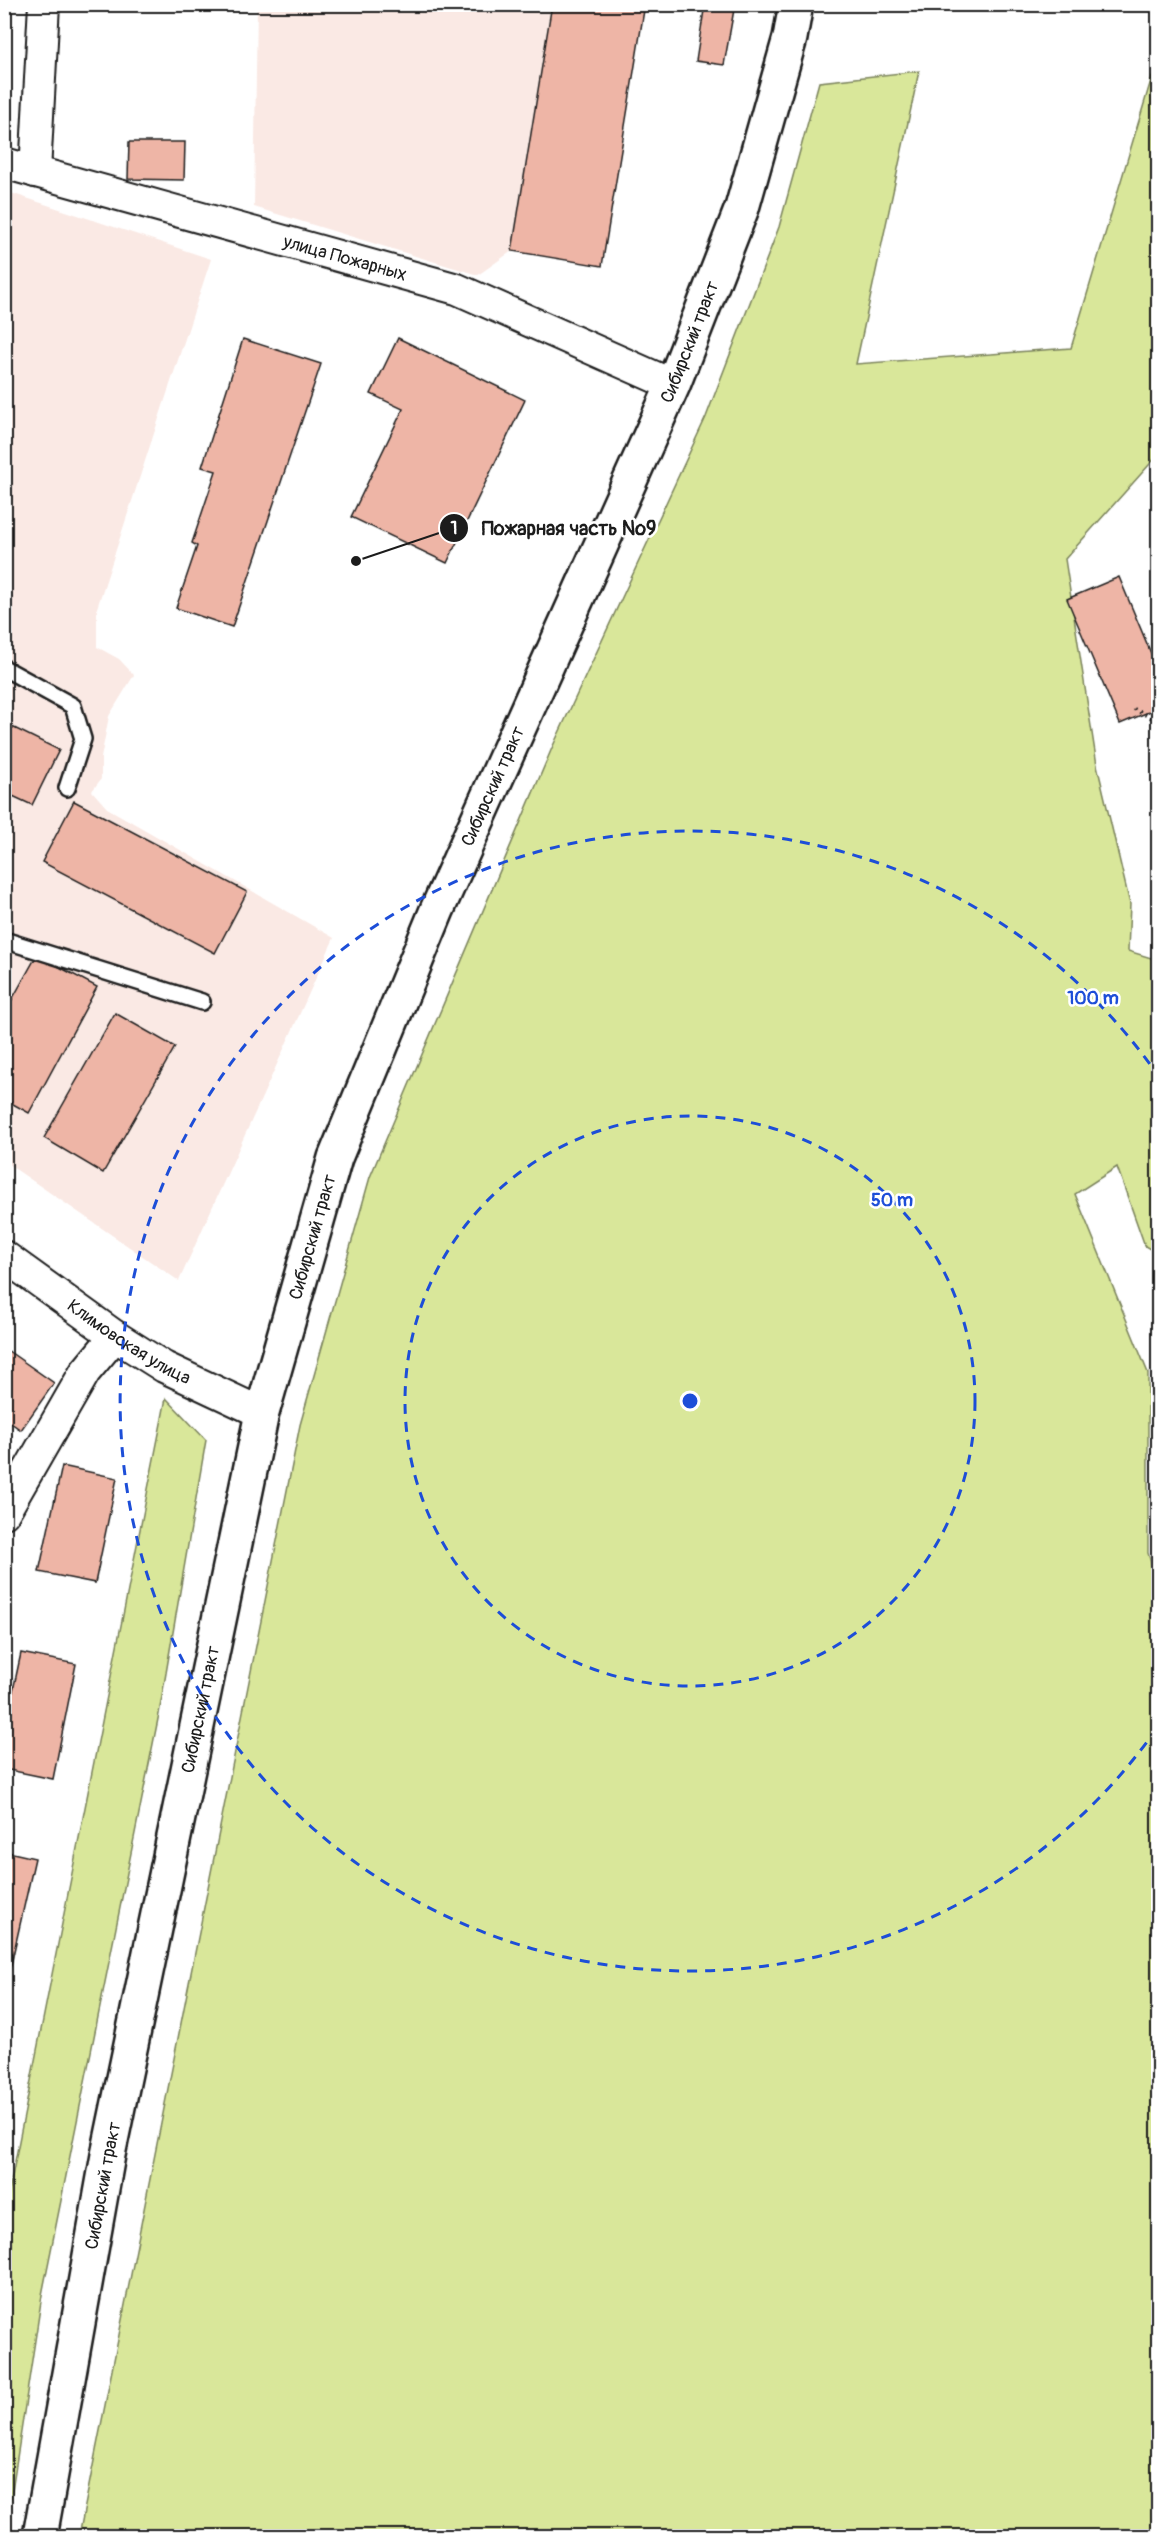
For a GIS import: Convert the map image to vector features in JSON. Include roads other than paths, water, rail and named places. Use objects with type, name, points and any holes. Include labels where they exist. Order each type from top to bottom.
[{"type":"main road","name":"Сибирский тракт","points":[[40,2536],[108,2155],[262,1413],[335,1158],[437,910],[673,385],[742,208],[789,38],[796,4]]},
{"type":"street","points":[[35,172],[44,4]]},
{"type":"street","name":"улица Пожарных","points":[[4,163],[457,290],[673,385]]},
{"type":"street","name":"Климовская улица","points":[[4,1256],[115,1336],[164,1367],[262,1413]]},
{"type":"street","points":[[4,1513],[85,1372],[115,1336]]},
{"type":"lane","points":[[4,668],[73,706],[83,739],[67,788]]},
{"type":"lane","points":[[4,940],[202,1002]]},
{"type":"place","name":"Пожарная часть №9","points":[[356,561]]}]
